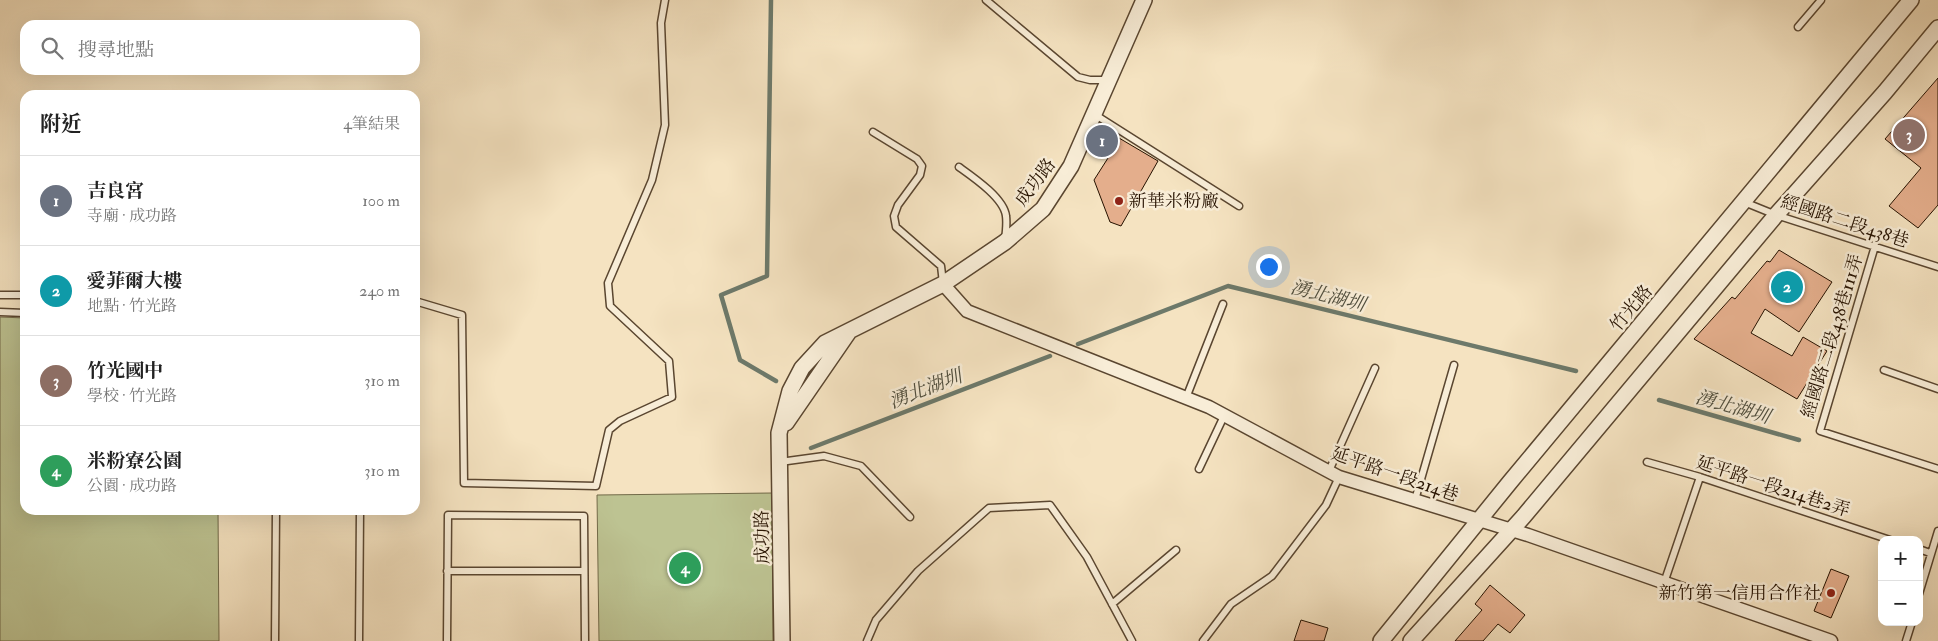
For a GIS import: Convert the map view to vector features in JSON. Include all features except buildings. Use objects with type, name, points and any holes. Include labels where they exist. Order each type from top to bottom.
[{"type":"street","name":"成功路","points":[[782,641],[779,433],[850,331],[943,284],[1005,242],[1043,209],[1071,166],[1144,0]]},
{"type":"street","name":"竹光路","points":[[1381,641],[1510,482],[1911,0]]},
{"type":"street","points":[[1411,641],[1524,516],[1776,216],[1885,92],[1938,28]]},
{"type":"street","name":"延平路一段214巷","points":[[943,284],[967,311],[1186,398],[1334,474],[1511,530],[1831,641]]},
{"type":"lane","points":[[420,302],[462,315],[464,483],[596,486],[609,430],[620,421],[672,396],[669,361],[610,306],[608,283],[652,180],[665,125],[660,23],[664,0]]},
{"type":"lane","points":[[986,0],[1078,77],[1090,80],[1109,80]]},
{"type":"lane","points":[[1798,27],[1821,0]]},
{"type":"lane","points":[[1094,114],[1239,206]]},
{"type":"lane","points":[[873,132],[917,159],[922,166],[920,175],[898,205],[894,216],[896,227],[941,266],[943,284]]},
{"type":"lane","points":[[959,167],[982,183],[1000,202],[1006,214],[1005,242]]},
{"type":"lane","name":"經國路二段438巷","points":[[1744,202],[1776,216],[1938,267]]},
{"type":"lane","name":"經國路二段438巷111弄","points":[[1875,246],[1820,431],[1938,469]]},
{"type":"lane","points":[[0,295],[20,296]]},
{"type":"lane","points":[[1186,398],[1224,304]]},
{"type":"lane","points":[[0,312],[20,313]]},
{"type":"lane","points":[[1414,500],[1454,365]]},
{"type":"lane","points":[[1203,641],[1231,604],[1272,576],[1326,505],[1334,474],[1375,368]]},
{"type":"lane","points":[[1884,370],[1938,389]]},
{"type":"lane","points":[[1199,469],[1224,416]]},
{"type":"lane","points":[[780,462],[824,456],[861,466],[910,517]]},
{"type":"lane","name":"延平路一段214巷2弄","points":[[1647,462],[1700,477],[1878,536]]},
{"type":"lane","points":[[1664,583],[1700,477]]},
{"type":"lane","points":[[867,641],[876,620],[918,571],[989,508],[1050,505],[1087,558],[1132,641]]},
{"type":"lane","points":[[275,641],[276,515]]},
{"type":"lane","points":[[359,641],[360,515]]},
{"type":"lane","points":[[446,641],[448,515],[584,516],[585,641]]},
{"type":"lane","points":[[1922,581],[1937,534]]},
{"type":"lane","points":[[1112,604],[1176,550]]},
{"type":"lane","points":[[1923,550],[1930,553]]},
{"type":"lane","points":[[447,570],[584,571]]},
{"type":"lane","points":[[1906,641],[1911,626]]},
{"type":"green space","points":[[0,317],[20,318],[20,515],[218,515],[219,641],[0,641]]},
{"type":"green space","points":[[772,493],[773,641],[599,641],[597,495]]},
{"type":"waterway","points":[[771,0],[767,276],[721,295],[740,360],[776,381]]},
{"type":"waterway","name":"湧北湖圳","points":[[1078,344],[1228,286],[1576,371]]},
{"type":"waterway","name":"湧北湖圳","points":[[811,448],[1050,356]]},
{"type":"waterway","name":"湧北湖圳","points":[[1659,400],[1799,440]]},
{"type":"place","name":"竹光國中","points":[[1909,135]]},
{"type":"place","name":"吉良宮","points":[[1102,141]]},
{"type":"place","name":"新華米粉廠","points":[[1119,201]]},
{"type":"place","name":"愛菲爾大樓","points":[[1787,287]]},
{"type":"place","name":"米粉寮公園","points":[[685,568]]},
{"type":"place","name":"新竹第一信用合作社","points":[[1831,593]]}]
